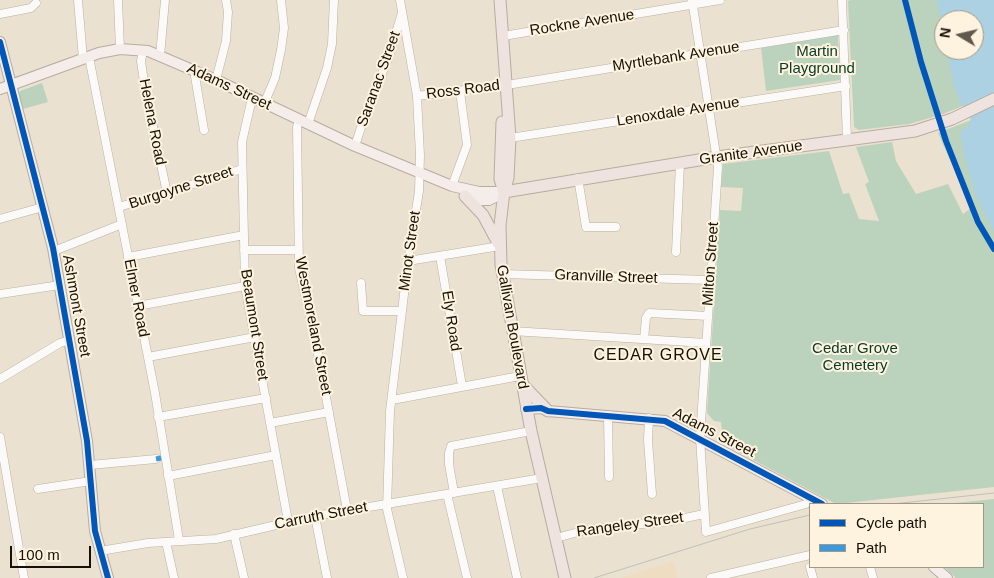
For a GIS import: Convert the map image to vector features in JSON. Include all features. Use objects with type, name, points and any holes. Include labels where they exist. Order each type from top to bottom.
[{"type":"highway","name":"Gallivan Boulevard","points":[[492,0],[510,138],[508,178],[504,192],[500,246],[502,274],[531,432],[564,578]]},
{"type":"highway","name":"Gallivan Boulevard","points":[[500,0],[504,85],[500,180],[504,192]]},
{"type":"highway","name":"Granite Avenue","points":[[504,192],[680,162],[915,131],[966,113],[994,99]]},
{"type":"highway","points":[[465,196],[483,215],[500,246]]},
{"type":"highway","points":[[521,379],[530,394],[548,411]]},
{"type":"main road","name":"Ashmont Street","points":[[0,42],[5,88],[44,206],[54,252],[90,464],[94,525],[108,578]]},
{"type":"main road","name":"Adams Street","points":[[5,88],[86,58],[120,49],[143,51],[194,70],[355,146],[452,186],[479,192],[504,192]]},
{"type":"main road","name":"Adams Street","points":[[452,186],[465,196],[475,200],[490,200],[504,192]]},
{"type":"main road","name":"Adams Street","points":[[527,412],[541,408],[548,411],[649,418],[670,422],[820,503]]},
{"type":"main road","points":[[935,568],[946,578]]},
{"type":"street","name":"Elmer Road","points":[[78,0],[86,58],[119,207],[148,357],[179,540]]},
{"type":"street","points":[[118,0],[120,49]]},
{"type":"street","points":[[160,56],[164,0]]},
{"type":"street","points":[[216,80],[226,41],[228,12],[226,0]]},
{"type":"street","points":[[264,104],[275,78],[281,50],[284,28],[281,0]]},
{"type":"street","name":"Westmoreland Street","points":[[334,0],[332,44],[327,68],[304,122],[297,127],[298,250],[301,282],[315,338],[347,510]]},
{"type":"street","name":"Minot Street","points":[[400,0],[417,96],[419,172],[419,191],[408,261],[392,400],[387,503],[403,578]]},
{"type":"street","name":"Rockne Avenue","points":[[503,36],[692,2],[720,0]]},
{"type":"street","points":[[842,0],[847,140]]},
{"type":"street","name":"Milton Street","points":[[692,2],[717,157],[700,438],[706,530],[709,532],[744,523],[806,504],[811,498]]},
{"type":"street","points":[[0,14],[31,8],[36,3]]},
{"type":"street","name":"Saranac Street","points":[[355,146],[367,109],[393,45],[402,12]]},
{"type":"street","name":"Myrtlebank Avenue","points":[[504,85],[844,30]]},
{"type":"street","name":"Helena Road","points":[[143,51],[141,61],[145,90],[167,193]]},
{"type":"street","points":[[194,70],[204,130]]},
{"type":"street","name":"Ross Road","points":[[417,96],[504,85]]},
{"type":"street","name":"Lenoxdale Avenue","points":[[510,138],[846,86]]},
{"type":"street","points":[[452,186],[466,145],[460,91]]},
{"type":"street","name":"Beaumont Street","points":[[252,98],[242,142],[245,286],[288,521]]},
{"type":"street","points":[[676,252],[680,162]]},
{"type":"street","name":"Burgoyne Street","points":[[119,207],[242,169]]},
{"type":"street","points":[[578,178],[586,227],[616,227]]},
{"type":"street","points":[[0,219],[44,206]]},
{"type":"street","name":"Burgoyne Street","points":[[54,252],[122,224]]},
{"type":"street","points":[[128,257],[244,235]]},
{"type":"street","points":[[408,261],[500,246]]},
{"type":"street","points":[[244,250],[298,250]]},
{"type":"street","name":"Ely Road","points":[[440,256],[462,386]]},
{"type":"street","name":"Granville Street","points":[[502,274],[710,280]]},
{"type":"street","points":[[361,283],[363,311],[402,311]]},
{"type":"street","points":[[0,294],[60,285]]},
{"type":"street","points":[[138,306],[245,286]]},
{"type":"street","points":[[644,339],[646,318],[649,313],[708,316]]},
{"type":"street","points":[[512,331],[706,343]]},
{"type":"street","points":[[148,357],[255,337]]},
{"type":"street","points":[[0,379],[60,343],[70,340]]},
{"type":"street","points":[[392,400],[462,386],[521,379]]},
{"type":"street","points":[[158,418],[266,398]]},
{"type":"street","points":[[270,423],[329,412]]},
{"type":"street","points":[[608,415],[609,477]]},
{"type":"street","points":[[649,418],[648,440],[652,494]]},
{"type":"street","points":[[467,578],[451,493],[449,453],[452,446],[531,432]]},
{"type":"street","points":[[0,437],[24,578]]},
{"type":"street","points":[[168,476],[276,455]]},
{"type":"street","points":[[90,464],[156,459]]},
{"type":"street","name":"Carruth Street","points":[[100,551],[179,540],[216,538],[288,521],[347,510],[542,478]]},
{"type":"street","points":[[38,489],[91,481]]},
{"type":"street","points":[[496,486],[517,578]]},
{"type":"street","name":"Rangeley Street","points":[[556,538],[586,530],[671,521],[704,514]]},
{"type":"street","points":[[315,516],[327,578]]},
{"type":"street","points":[[234,534],[244,578]]},
{"type":"street","points":[[166,542],[174,578]]},
{"type":"street","points":[[711,578],[809,556]]},
{"type":"shaded area","points":[[673,561],[678,578],[622,578]]},
{"type":"green space","name":"Cedar Grove Cemetery","points":[[994,0],[994,487],[834,503],[729,447],[723,438],[721,422],[714,421],[707,413],[720,210],[741,211],[743,188],[721,187],[723,164],[829,151],[843,194],[849,193],[859,219],[879,221],[865,184],[869,182],[856,147],[892,142],[896,161],[916,194],[948,184],[963,214],[971,208],[938,133],[971,120],[963,106],[909,124],[859,130],[854,127],[848,1]]},
{"type":"green space","name":"Martin Playground","points":[[838,35],[840,80],[766,91],[761,48]]},
{"type":"green space","points":[[42,83],[48,102],[23,109],[18,94],[20,91]]},
{"type":"green space","points":[[994,499],[994,578],[956,578],[945,568],[984,568],[984,503],[956,503]]},
{"type":"water","points":[[937,0],[994,0],[994,232],[975,194],[964,154],[960,132],[968,127],[971,118],[960,102],[953,83],[949,60],[984,60],[984,10],[939,10]]},
{"type":"tram line","points":[[902,503],[994,493]]},
{"type":"tram line","points":[[594,578],[750,529],[809,515]]},
{"type":"marked path","points":[[156,459],[161,458]]},
{"type":"cycle path","points":[[905,0],[921,62],[946,141],[978,222],[994,249]]},
{"type":"cycle path","points":[[0,42],[53,248],[87,441],[95,531],[108,578]]},
{"type":"cycle path","points":[[526,409],[541,408],[548,411],[665,421],[820,503]]},
{"type":"district","name":"CEDAR GROVE","points":[[658,356]]}]
